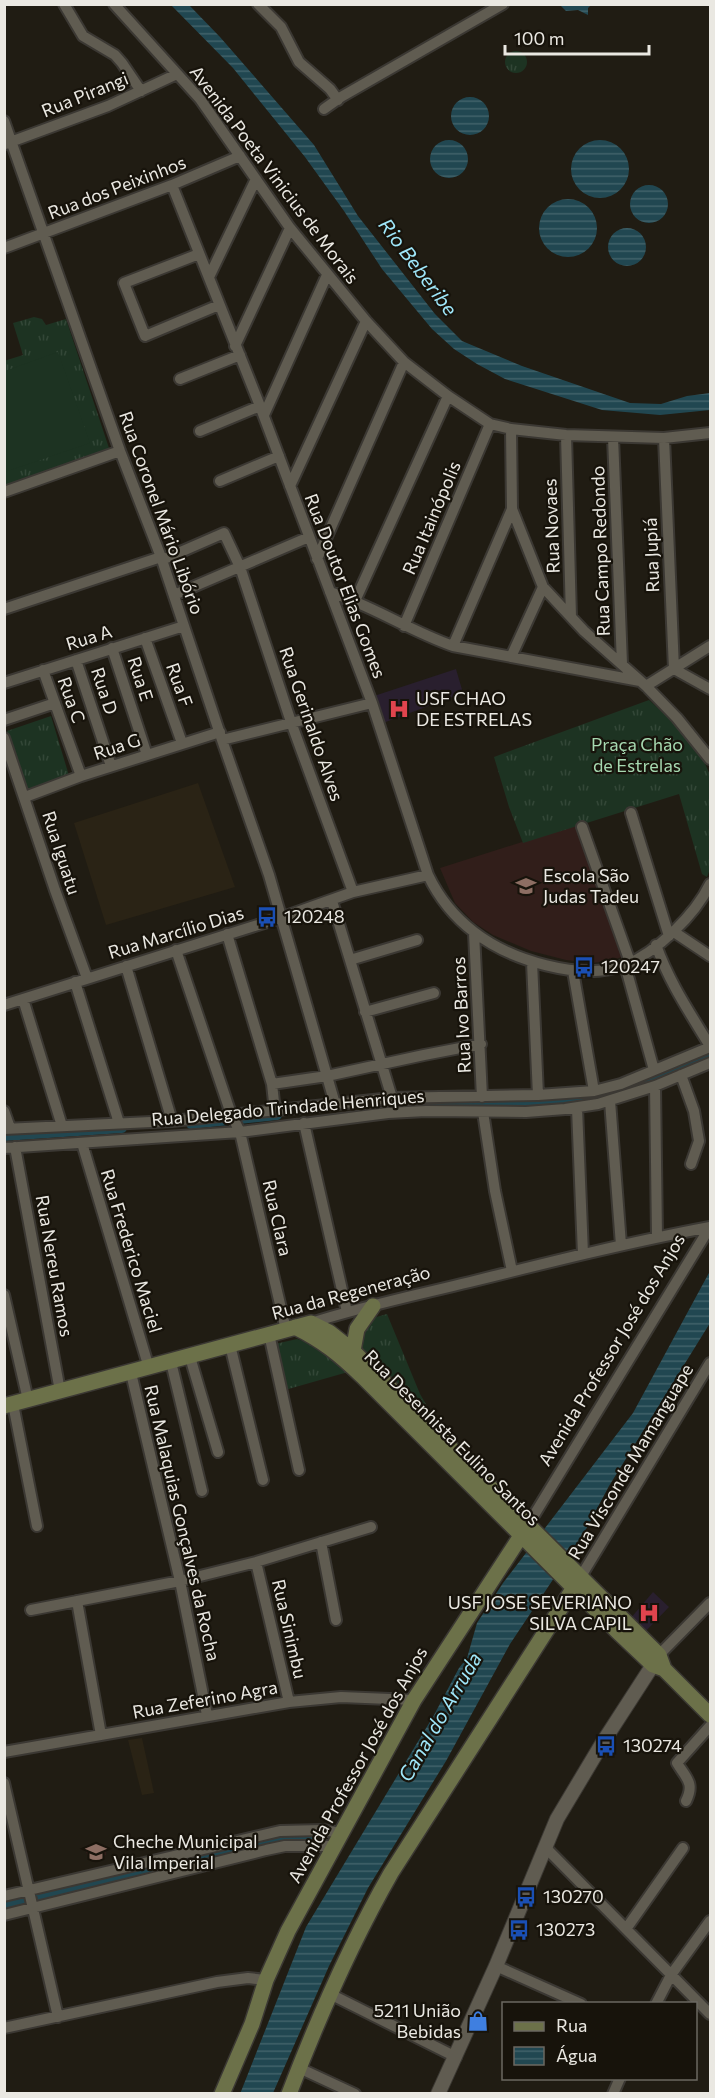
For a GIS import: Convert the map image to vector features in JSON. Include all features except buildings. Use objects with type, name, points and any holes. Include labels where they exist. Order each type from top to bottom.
[{"type":"main road","points":[[353,1351],[357,1329],[373,1306]]},
{"type":"main road","name":"Rua da Regeneração","points":[[9,1405],[311,1323]]},
{"type":"main road","name":"Rua Desenhista Eulino Santos","points":[[311,1323],[324,1329],[353,1351],[528,1533],[711,1714]]},
{"type":"main road","name":"Rua Desenhista Eulino Santos","points":[[290,1328],[316,1337],[333,1349],[528,1533]]},
{"type":"main road","name":"Avenida Professor José dos Anjos","points":[[222,2094],[252,2024],[266,1980],[288,1931],[414,1700],[528,1533]]},
{"type":"main road","points":[[289,2094],[330,1994],[364,1921],[391,1872],[572,1577]]},
{"type":"street","points":[[63,4],[84,36],[115,55],[141,91]]},
{"type":"street","name":"Avenida Poeta Vinicius de Morais","points":[[114,4],[200,99],[290,228],[366,321],[404,362],[448,396],[490,424],[511,429],[613,437],[664,438],[711,433]]},
{"type":"street","points":[[258,4],[280,27],[299,62],[330,89],[338,100]]},
{"type":"street","points":[[324,110],[503,4]]},
{"type":"street","name":"Rua Pirangi","points":[[8,143],[98,110],[177,74]]},
{"type":"street","name":"Rua Coronel Mário Libório","points":[[4,121],[8,143],[45,234],[120,451],[162,558],[269,875],[335,1104]]},
{"type":"street","name":"Rua dos Peixinhos","points":[[4,248],[172,185],[240,156]]},
{"type":"street","points":[[209,277],[256,179]]},
{"type":"street","name":"Rua Doutor Elias Gomes","points":[[172,185],[262,411],[372,703],[428,875],[440,898],[474,933],[532,962],[573,971],[609,969],[627,964],[671,934],[709,891]]},
{"type":"street","points":[[180,380],[238,350],[290,228]]},
{"type":"street","points":[[199,254],[124,283],[145,336],[219,305]]},
{"type":"street","points":[[200,431],[262,411],[327,275]]},
{"type":"street","points":[[290,486],[366,321]]},
{"type":"street","points":[[317,559],[404,362]]},
{"type":"street","points":[[355,601],[448,396]]},
{"type":"street","name":"Rua Itainópolis","points":[[404,626],[490,424]]},
{"type":"street","points":[[511,429],[512,509],[543,587],[571,617],[677,718],[711,759]]},
{"type":"street","name":"Rua Novaes","points":[[566,435],[571,617]]},
{"type":"street","name":"Rua Campo Redondo","points":[[613,437],[622,664]]},
{"type":"street","name":"Rua Jupiá","points":[[664,438],[674,669]]},
{"type":"street","points":[[4,492],[120,451]]},
{"type":"street","points":[[220,482],[279,456]]},
{"type":"street","points":[[453,646],[512,509]]},
{"type":"street","name":"Rua Gerinaldo Alves","points":[[162,558],[224,533],[240,567],[291,722],[353,892]]},
{"type":"street","points":[[174,595],[309,537]]},
{"type":"street","points":[[4,609],[162,558]]},
{"type":"street","points":[[511,657],[543,587]]},
{"type":"street","points":[[330,592],[355,601],[428,638],[453,646],[643,684],[674,669],[711,646]]},
{"type":"street","name":"Rua A","points":[[4,683],[184,626]]},
{"type":"street","name":"Rua F","points":[[145,638],[182,744]]},
{"type":"street","name":"Rua E","points":[[112,648],[147,755]]},
{"type":"street","name":"Rua D","points":[[76,660],[111,766]]},
{"type":"street","points":[[674,669],[711,689]]},
{"type":"street","name":"Rua C","points":[[43,670],[81,776]]},
{"type":"street","points":[[4,720],[55,703]]},
{"type":"street","name":"Rua G","points":[[25,797],[81,776],[182,744],[372,703]]},
{"type":"street","name":"Rua Iguatu","points":[[5,742],[87,978]]},
{"type":"street","points":[[631,813],[671,934],[711,956]]},
{"type":"street","points":[[582,827],[627,964],[654,1070]]},
{"type":"street","name":"Rua Marcílio Dias","points":[[4,1005],[280,918],[353,892],[428,875]]},
{"type":"street","points":[[332,901],[392,1098]]},
{"type":"street","name":"Rua Ivo Barros","points":[[474,933],[482,1096]]},
{"type":"street","points":[[227,934],[272,1084],[275,1111]]},
{"type":"street","points":[[350,960],[417,940]]},
{"type":"street","points":[[657,945],[663,963],[680,996],[711,1047]]},
{"type":"street","name":"Rua Clara","points":[[176,950],[235,1123],[290,1328]]},
{"type":"street","points":[[532,962],[537,1095]]},
{"type":"street","points":[[126,966],[172,1120]]},
{"type":"street","points":[[573,971],[594,1091]]},
{"type":"street","points":[[75,982],[119,1123]]},
{"type":"street","points":[[365,1012],[434,993]]},
{"type":"street","points":[[22,999],[62,1126]]},
{"type":"street","name":"Rua Delegado Trindade Henriques","points":[[272,1084],[327,1076],[481,1044]]},
{"type":"street","name":"Rua Delegado Trindade Henriques","points":[[10,1148],[82,1143],[235,1123],[275,1111],[392,1098],[537,1095],[594,1091],[621,1084],[711,1047]]},
{"type":"street","name":"Rua Delegado Trindade Henriques","points":[[7,1129],[172,1120],[304,1123],[426,1111],[526,1112],[610,1101],[656,1086],[711,1063]]},
{"type":"street","points":[[681,1076],[694,1111],[699,1142],[691,1164]]},
{"type":"street","points":[[656,1086],[657,1237]]},
{"type":"street","points":[[610,1101],[621,1245]]},
{"type":"street","points":[[577,1107],[584,1254]]},
{"type":"street","points":[[4,1111],[7,1129]]},
{"type":"street","points":[[483,1112],[495,1191],[512,1271]]},
{"type":"street","points":[[304,1123],[346,1312]]},
{"type":"street","name":"Rua Frederico Maciel","points":[[82,1143],[149,1368]]},
{"type":"street","name":"Rua Nereu Ramos","points":[[10,1148],[60,1391]]},
{"type":"street","name":"Rua da Regeneração","points":[[311,1323],[346,1312],[512,1271],[657,1237],[711,1227]]},
{"type":"street","name":"Avenida Professor José dos Anjos","points":[[528,1533],[711,1227]]},
{"type":"street","points":[[4,1295],[28,1400]]},
{"type":"street","points":[[269,1334],[299,1470]]},
{"type":"street","points":[[230,1345],[263,1480]]},
{"type":"street","points":[[190,1357],[218,1452]]},
{"type":"street","points":[[171,1362],[202,1491]]},
{"type":"street","name":"Rua Visconde Mamanguape","points":[[572,1577],[711,1363]]},
{"type":"street","name":"Rua Malaquias Gonçalves da Rocha","points":[[131,1373],[180,1581],[207,1715]]},
{"type":"street","points":[[9,1405],[37,1526]]},
{"type":"street","points":[[31,1610],[180,1581],[256,1562],[371,1527]]},
{"type":"street","points":[[321,1542],[336,1620]]},
{"type":"street","name":"Rua Sinimbu","points":[[256,1562],[289,1702]]},
{"type":"street","points":[[77,1601],[101,1735]]},
{"type":"street","points":[[438,2094],[496,1966],[545,1847],[575,1787],[659,1663],[711,1603]]},
{"type":"street","name":"Rua Zeferino Agra","points":[[4,1752],[289,1702],[341,1697],[414,1700]]},
{"type":"street","points":[[686,1801],[691,1791],[689,1781],[676,1763],[711,1726]]},
{"type":"street","points":[[4,1783],[58,2017]]},
{"type":"street","points":[[4,1896],[280,1832],[322,1830],[338,1840]]},
{"type":"street","points":[[4,1915],[266,1850],[338,1840]]},
{"type":"street","points":[[545,1847],[711,2014]]},
{"type":"street","points":[[626,1929],[683,1848]]},
{"type":"street","points":[[657,2002],[671,1975],[711,1921]]},
{"type":"street","points":[[496,1966],[577,2002]]},
{"type":"street","points":[[4,2028],[225,1981],[248,1978],[266,1980]]},
{"type":"street","points":[[330,1994],[456,2057]]},
{"type":"street","points":[[299,2068],[356,2094]]},
{"type":"street","points":[[613,2094],[620,2080]]},
{"type":"shaded area","name":"USF CHAO DE ESTRELAS","points":[[456,669],[463,693],[383,723],[374,696]]},
{"type":"shaded area","points":[[198,783],[235,887],[106,925],[74,823]]},
{"type":"shaded area","name":"Escola São Judas Tadeu","points":[[582,823],[630,954],[610,961],[591,963],[566,960],[531,951],[493,935],[473,922],[455,903],[440,868]]},
{"type":"shaded area","name":"USF JOSE SEVERIANO SILVA CAPIL","points":[[653,1592],[669,1607],[644,1633],[630,1619]]},
{"type":"shaded area","points":[[142,1738],[154,1793],[142,1795],[128,1740]]},
{"type":"shaded area","name":"Cheche Municipal Vila Imperial","points":[[105,1845],[106,1855],[90,1859],[85,1850]]},
{"type":"green space","points":[[516,51],[524,54],[527,62],[524,70],[516,73],[508,70],[505,62],[508,54]]},
{"type":"green space","points":[[34,317],[42,319],[46,325],[66,319],[109,448],[107,451],[5,488],[4,361],[23,355],[13,323]]},
{"type":"green space","points":[[58,352],[90,443],[5,472],[5,371]]},
{"type":"green space","name":"Praça Chão de Estrelas","points":[[649,700],[683,731],[703,759],[710,775],[710,869],[707,877],[702,874],[679,794],[523,843],[494,757]]},
{"type":"green space","points":[[51,716],[70,779],[27,793],[7,731]]},
{"type":"green space","points":[[387,1314],[420,1394],[440,1428],[362,1351],[359,1343],[369,1319]]},
{"type":"green space","points":[[297,1339],[313,1344],[348,1372],[285,1390],[275,1344]]},
{"type":"water","points":[[171,5],[189,5],[220,37],[314,145],[358,216],[435,314],[462,341],[522,366],[630,403],[661,404],[687,396],[710,393],[710,410],[660,415],[602,410],[505,379],[454,349],[432,329],[382,269],[305,157],[233,68]]},
{"type":"water","points":[[560,5],[591,5],[588,8],[588,15],[578,10],[566,11]]},
{"type":"water","points":[[470,97],[484,102],[489,116],[484,130],[470,135],[456,130],[451,116],[456,102]]},
{"type":"water","points":[[449,140],[463,145],[468,159],[463,173],[449,178],[435,173],[430,159],[435,145]]},
{"type":"water","points":[[594,140],[606,140],[621,148],[629,163],[629,175],[621,190],[606,198],[594,198],[579,190],[571,175],[571,163],[579,148]]},
{"type":"water","points":[[649,185],[663,190],[668,204],[663,218],[649,223],[635,218],[630,204],[635,190]]},
{"type":"water","points":[[562,199],[574,199],[589,207],[597,222],[597,234],[589,249],[574,257],[562,257],[547,249],[539,234],[539,222],[547,207]]},
{"type":"water","points":[[627,228],[641,233],[646,247],[641,261],[627,266],[613,261],[608,247],[613,233]]},
{"type":"water","name":"Canal do Arruda","points":[[710,1271],[710,1323],[609,1486],[584,1533],[510,1644],[446,1761],[368,1888],[329,1966],[273,2093],[240,2094],[306,1927],[467,1658],[477,1623],[503,1583],[633,1413]]},
{"type":"waterway","points":[[430,1102],[564,1101],[604,1095],[654,1079],[710,1057]]},
{"type":"waterway","points":[[191,1124],[277,1115]]},
{"type":"waterway","points":[[4,1136],[122,1128]]},
{"type":"waterway","points":[[191,1864],[229,1851],[289,1836],[313,1838]]},
{"type":"waterway","points":[[4,1904],[173,1868]]},
{"type":"place","name":"USF CHAO DE ESTRELAS","points":[[399,709]]},
{"type":"place","name":"Escola São Judas Tadeu","points":[[526,886]]},
{"type":"place","name":"120248","points":[[267,917]]},
{"type":"place","name":"120247","points":[[584,967]]},
{"type":"place","name":"USF JOSE SEVERIANO SILVA CAPIL","points":[[649,1613]]},
{"type":"place","name":"130274","points":[[606,1746]]},
{"type":"place","name":"Cheche Municipal Vila Imperial","points":[[96,1852]]},
{"type":"place","name":"130270","points":[[526,1897]]},
{"type":"place","name":"130273","points":[[519,1930]]},
{"type":"place","name":"5211 União Bebidas","points":[[478,2021]]},
{"type":"water label","name":"Rio Beberibe","points":[[418,267]]}]
